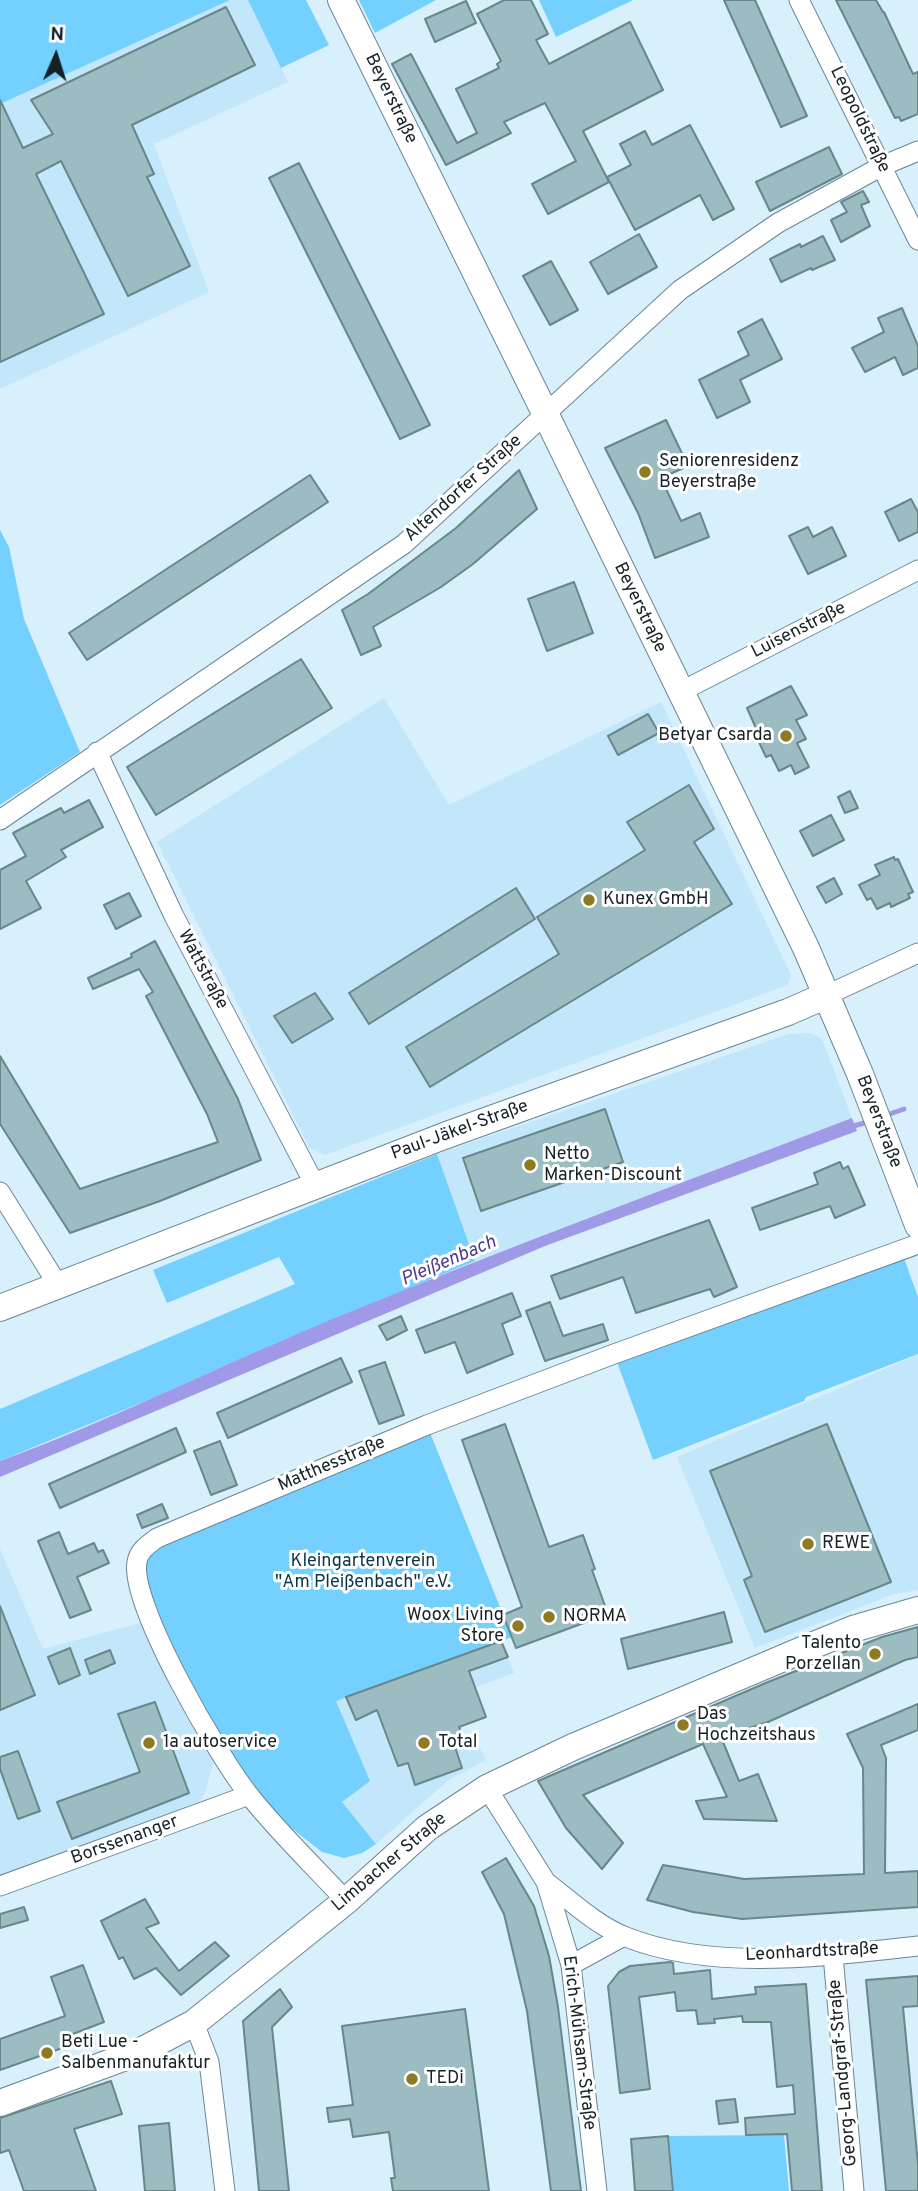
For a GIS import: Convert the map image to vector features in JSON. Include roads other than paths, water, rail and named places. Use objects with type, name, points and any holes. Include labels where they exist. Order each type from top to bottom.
[{"type":"street","name":"Beyerstraße","points":[[341,0],[547,415],[806,948],[918,1225]]},
{"type":"street","name":"Leopoldstraße","points":[[799,0],[918,240]]},
{"type":"street","name":"Altendorfer Straße","points":[[0,820],[404,544],[680,290],[778,223],[882,166],[918,152]]},
{"type":"street","name":"Luisenstraße","points":[[680,692],[918,570]]},
{"type":"street","name":"Wattstraße","points":[[97,752],[174,916],[314,1185]]},
{"type":"street","name":"Paul-Jäkel-Straße","points":[[0,1308],[314,1185],[788,1012],[918,953]]},
{"type":"street","points":[[0,1192],[58,1285]]},
{"type":"street","name":"Matthesstraße","points":[[346,1901],[249,1795],[213,1742],[142,1600],[137,1562],[142,1549],[157,1538],[427,1425],[624,1350],[918,1244]]},
{"type":"street","name":"Limbacher Straße","points":[[0,2103],[139,2052],[194,2023],[346,1901],[427,1828],[486,1788],[573,1747],[791,1654],[853,1629],[918,1610]]},
{"type":"street","name":"Erich-Mühsam-Straße","points":[[486,1788],[546,1882],[571,1965],[597,2191]]},
{"type":"street","name":"Borssenanger","points":[[0,1886],[249,1795]]},
{"type":"street","name":"Leonhardtstraße","points":[[546,1882],[624,1937],[714,1956],[771,1959],[918,1946]]},
{"type":"street","points":[[571,1965],[624,1937]]},
{"type":"street","name":"Georg-Landgraf-Straße","points":[[833,1955],[854,2191]]},
{"type":"street","points":[[194,2023],[209,2062],[225,2191]]},
{"type":"waterway","name":"Pleißenbach","points":[[884,1116],[904,1109]]},
{"type":"waterway","name":"Pleißenbach","points":[[850,1127],[871,1121]]},
{"type":"place","name":"Seniorenresidenz Beyerstraße","points":[[645,472]]},
{"type":"place","name":"Betyar Csarda","points":[[786,736]]},
{"type":"place","name":"Kunex GmbH","points":[[589,900]]},
{"type":"place","name":"Netto Marken-Discount","points":[[530,1165]]},
{"type":"place","name":"REWE","points":[[808,1544]]},
{"type":"place","name":"NORMA","points":[[549,1617]]},
{"type":"place","name":"Woox Living Store","points":[[518,1626]]},
{"type":"place","name":"Talento Porzellan","points":[[875,1654]]},
{"type":"place","name":"Das Hochzeitshaus","points":[[683,1725]]},
{"type":"place","name":"1a autoservice","points":[[149,1743]]},
{"type":"place","name":"Total","points":[[424,1743]]},
{"type":"place","name":"Beti Lue - Salbenmanufaktur","points":[[47,2053]]},
{"type":"place","name":"TEDi","points":[[412,2079]]},
{"type":"park label","name":"Kleingartenverein \"Am Pleißenbach\" e.V.","points":[[363,1572]]}]
